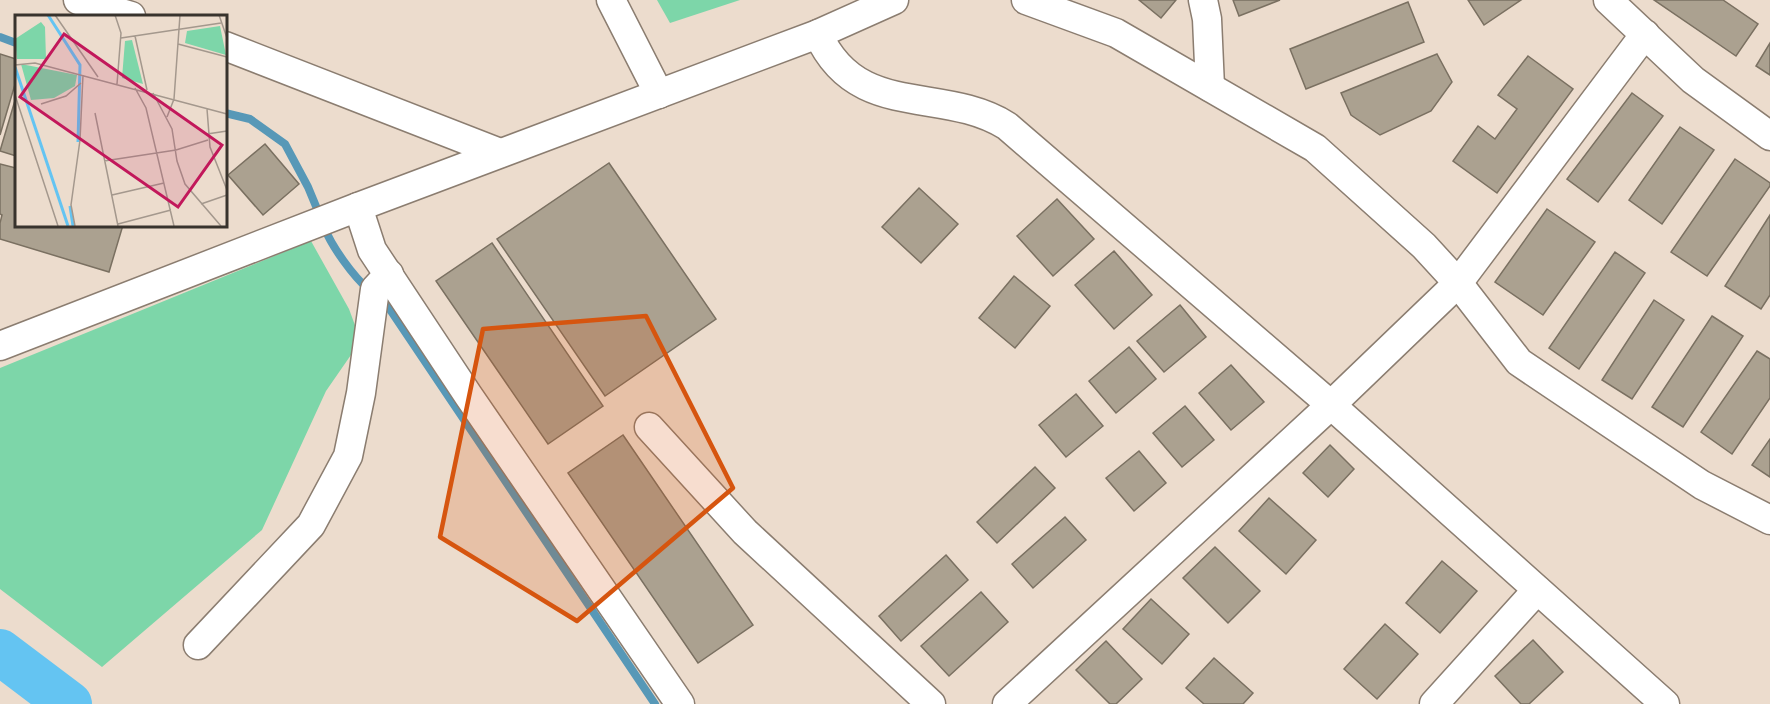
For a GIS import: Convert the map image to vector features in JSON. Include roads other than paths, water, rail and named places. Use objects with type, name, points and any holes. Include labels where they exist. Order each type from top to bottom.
[{"type":"street","points":[[78,0],[128,15]]},
{"type":"street","points":[[611,0],[659,94]]},
{"type":"street","points":[[0,346],[354,208],[818,34],[894,0]]},
{"type":"street","points":[[1026,0],[1116,33],[1315,148],[1424,246],[1458,283],[1519,362],[1702,485],[1770,520]]},
{"type":"street","points":[[1203,0],[1207,19],[1210,87]]},
{"type":"street","points":[[1608,0],[1693,80],[1770,136]]},
{"type":"street","points":[[818,34],[838,68],[866,87],[907,98],[969,110],[996,119],[1007,126],[1331,405],[1665,704]]},
{"type":"street","points":[[1007,704],[1331,405],[1458,283],[1645,34]]},
{"type":"street","points":[[226,46],[500,153]]},
{"type":"street","points":[[198,645],[311,525],[348,456],[379,291],[372,250],[354,208]]},
{"type":"street","points":[[379,291],[468,395],[680,704]]},
{"type":"street","points":[[649,427],[745,532],[931,704]]},
{"type":"street","points":[[1434,704],[1537,590]]},
{"type":"waterway","points":[[0,37],[15,43]]},
{"type":"waterway","points":[[226,113],[250,119],[285,144],[308,187],[320,216]]},
{"type":"waterway","points":[[324,227],[344,261],[369,290]]},
{"type":"waterway","points":[[380,300],[389,308],[655,704]]},
{"type":"waterway","points":[[0,652],[69,704]]}]
